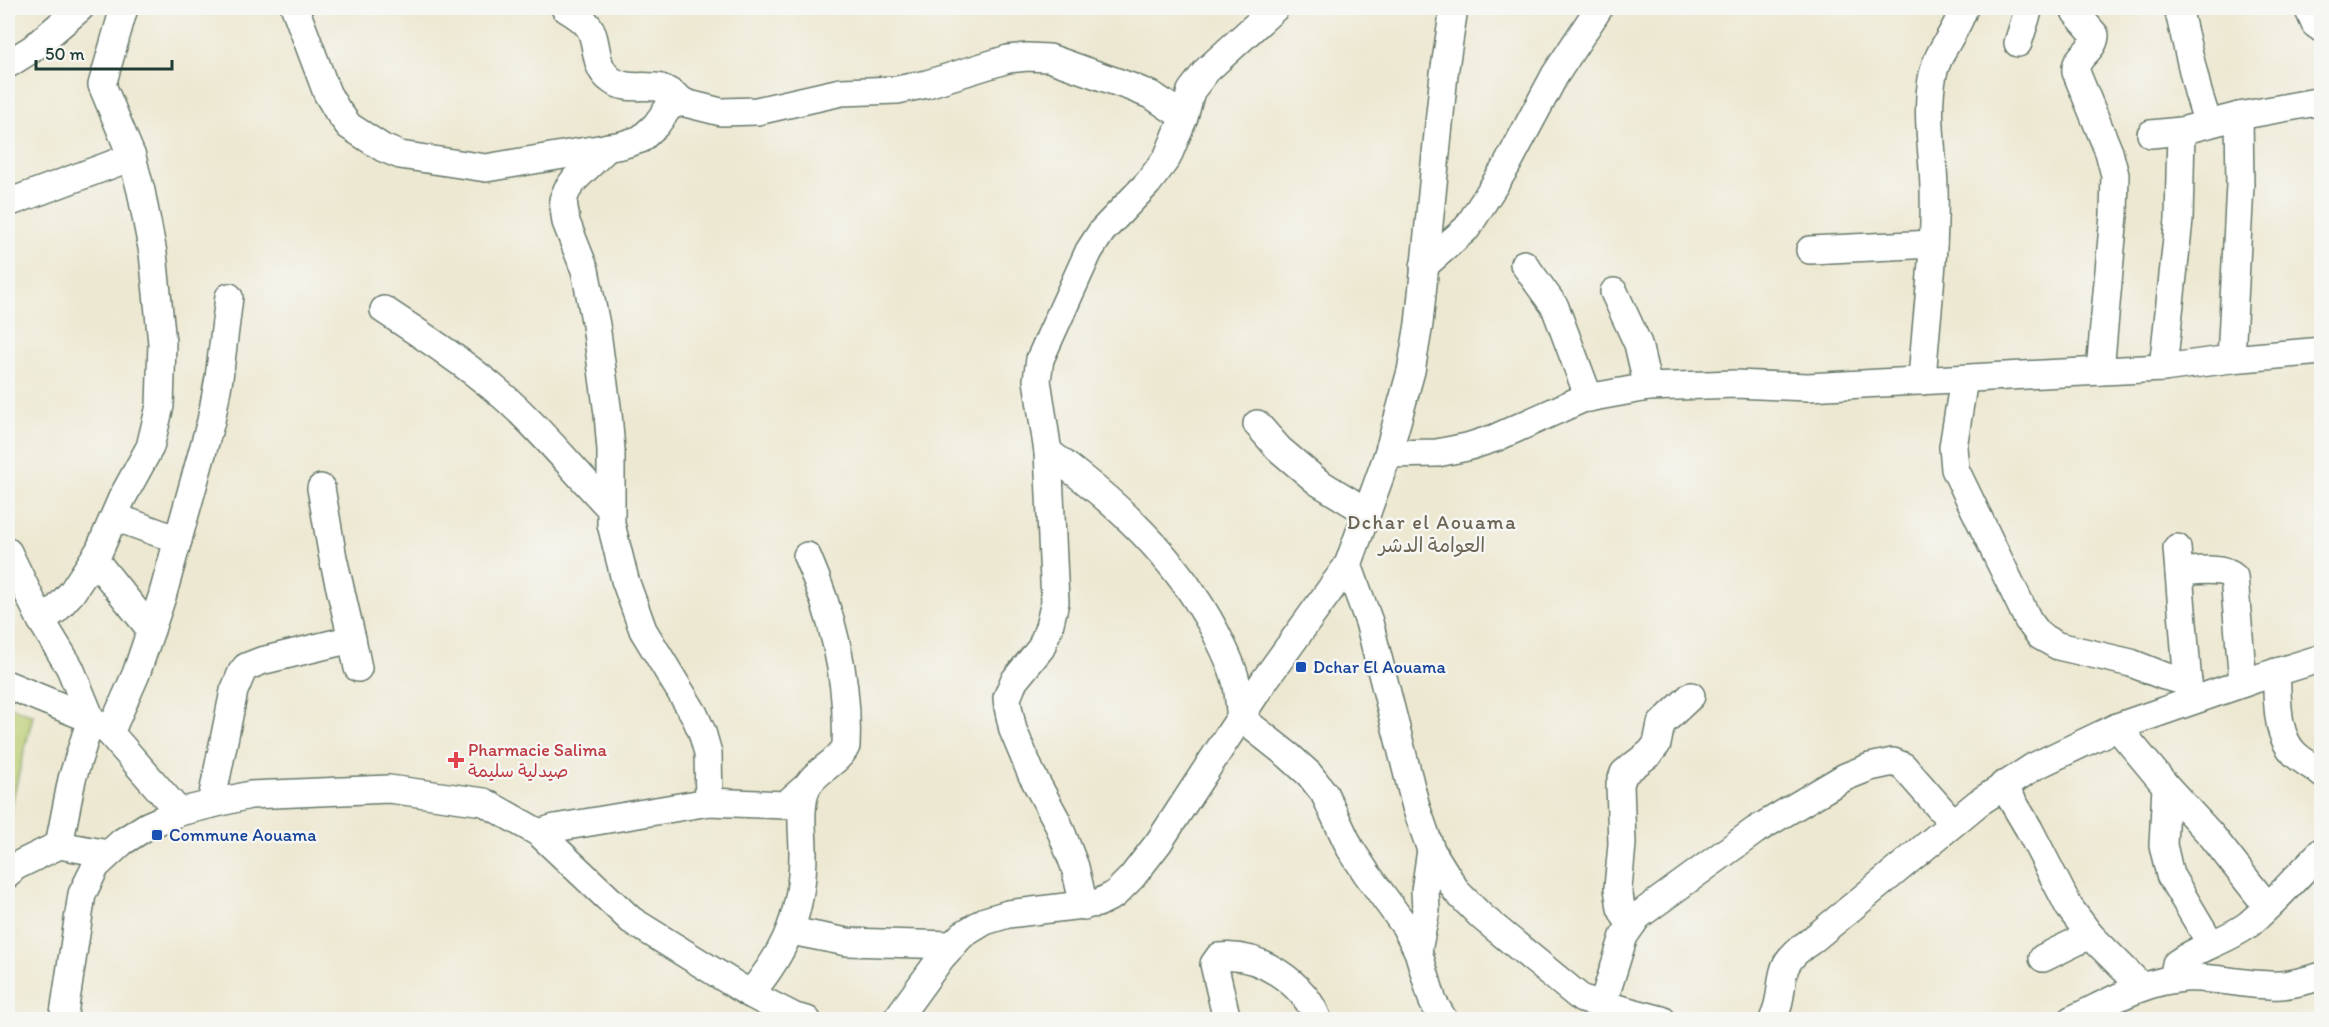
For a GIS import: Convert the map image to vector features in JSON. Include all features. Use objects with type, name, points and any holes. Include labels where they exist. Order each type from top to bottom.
[{"type":"street","points":[[8,64],[32,49],[80,8]]},
{"type":"street","points":[[41,620],[56,610],[72,592],[94,559],[122,498],[150,447],[161,397],[162,343],[153,253],[132,157],[102,85],[124,8]]},
{"type":"street","points":[[295,8],[327,93],[337,110],[350,126],[383,148],[400,155],[486,168],[608,147],[641,139],[656,125],[669,107],[685,103]]},
{"type":"street","points":[[566,8],[579,16],[592,32],[603,73],[609,79],[633,87],[661,88],[673,93],[685,103],[721,112],[758,111],[841,92],[897,90],[927,84],[1008,59],[1027,57],[1049,58],[1131,87],[1153,96],[1184,117]]},
{"type":"street","points":[[1084,906],[1075,867],[1056,821],[1031,773],[1014,730],[1008,707],[1008,698],[1014,681],[1041,648],[1055,602],[1048,452],[1037,380],[1040,358],[1089,251],[1102,231],[1148,183],[1167,158],[1184,117],[1191,91],[1197,81],[1275,8]]},
{"type":"street","points":[[907,1017],[953,945],[962,935],[985,921],[1008,914],[1098,903],[1114,895],[1132,877],[1159,842],[1264,681],[1348,565],[1388,454],[1411,371],[1419,324],[1444,74],[1454,8]]},
{"type":"street","points":[[1424,266],[1467,228],[1506,165],[1556,75],[1599,8]]},
{"type":"street","points":[[1922,381],[1933,244],[1934,188],[1929,100],[1938,56],[1959,25],[1964,8]]},
{"type":"street","points":[[2018,43],[2029,8]]},
{"type":"street","points":[[2078,8],[2076,13],[2079,18],[2096,35],[2091,49],[2080,58],[2076,72],[2109,152],[2115,175],[2114,215],[2100,371]]},
{"type":"street","points":[[2178,8],[2208,124]]},
{"type":"street","points":[[2308,8],[2315,24],[2322,28]]},
{"type":"street","points":[[2151,134],[2181,131],[2239,116],[2322,101]]},
{"type":"street","points":[[2231,358],[2241,185],[2239,116]]},
{"type":"street","points":[[2163,368],[2179,220],[2181,131]]},
{"type":"street","points":[[608,147],[575,179],[567,189],[563,200],[566,222],[585,270],[596,325],[609,414],[610,508],[616,549],[633,606],[643,630],[690,706],[702,732],[708,753],[709,802]]},
{"type":"street","points":[[8,203],[132,157]]},
{"type":"street","points":[[1810,250],[1933,244]]},
{"type":"street","points":[[1524,264],[1555,308],[1588,398]]},
{"type":"street","points":[[1614,292],[1638,344],[1648,387]]},
{"type":"street","points":[[59,845],[72,779],[100,726],[136,674],[151,630],[212,421],[229,297]]},
{"type":"street","points":[[384,310],[446,352],[503,396],[552,443],[610,508]]},
{"type":"street","points":[[1388,454],[1437,453],[1467,447],[1495,438],[1551,411],[1588,398],[1648,387],[1735,384],[1808,387],[1964,379],[2163,368],[2231,358],[2322,351]]},
{"type":"street","points":[[1964,379],[1953,447],[1955,469],[2028,620],[2040,636],[2058,646],[2131,663],[2164,676],[2189,692]]},
{"type":"street","points":[[1257,424],[1279,449],[1318,482],[1366,512]]},
{"type":"street","points":[[1048,452],[1082,476],[1144,533],[1181,575],[1203,608],[1226,651],[1236,681],[1240,718],[1289,756],[1309,774],[1324,793],[1350,848],[1405,926],[1418,951],[1433,1002],[1444,1020]]},
{"type":"street","points":[[321,488],[333,558],[358,668]]},
{"type":"street","points":[[115,517],[178,540]]},
{"type":"street","points":[[8,552],[41,620],[70,668],[100,726],[179,812]]},
{"type":"street","points":[[539,833],[555,828],[709,802],[785,805],[842,755],[846,746],[847,731],[845,682],[819,583],[807,556]]},
{"type":"street","points":[[94,559],[151,630]]},
{"type":"street","points":[[2189,692],[2178,560],[2210,571],[2228,572],[2234,577],[2243,683]]},
{"type":"street","points":[[1348,565],[1369,622],[1416,807],[1431,850],[1457,892],[1473,909],[1593,1007],[1662,1020]]},
{"type":"street","points":[[211,804],[234,691],[246,667],[261,661],[352,639]]},
{"type":"street","points":[[1773,1020],[1780,1001],[1783,973],[1790,957],[1953,823],[2003,785],[2063,751],[2117,728],[2189,692],[2243,683],[2322,658]]},
{"type":"street","points":[[2276,672],[2282,729],[2288,746],[2322,774]]},
{"type":"street","points":[[8,685],[100,726]]},
{"type":"street","points":[[1633,923],[1625,916],[1621,908],[1618,888],[1622,844],[1620,784],[1624,773],[1650,753],[1657,744],[1661,724],[1691,696]]},
{"type":"street","points":[[2117,728],[2212,836],[2267,906]]},
{"type":"street","points":[[1593,1007],[1624,936],[1638,916],[1756,830],[1845,777],[1870,767],[1893,762],[1903,766],[1953,823]]},
{"type":"street","points":[[2003,785],[2029,829],[2069,907],[2090,935],[2141,986]]},
{"type":"street","points":[[750,994],[769,971],[791,931],[795,918],[802,877],[802,803],[807,786]]},
{"type":"street","points":[[2166,786],[2163,845],[2170,875],[2211,944]]},
{"type":"street","points":[[63,1020],[82,894],[96,866],[136,832],[179,812],[250,795],[389,789],[484,802],[539,833],[632,920],[750,994],[795,1017],[807,1020]]},
{"type":"street","points":[[8,874],[14,867],[59,845],[108,855]]},
{"type":"street","points":[[1418,951],[1426,910],[1425,891],[1431,850]]},
{"type":"street","points":[[2173,979],[2176,964],[2188,954],[2248,924],[2322,851]]},
{"type":"street","points":[[791,931],[847,942],[953,945]]},
{"type":"street","points":[[2043,958],[2090,935]]},
{"type":"street","points":[[1227,1020],[1214,964],[1219,957],[1226,956],[1259,963],[1277,972],[1305,995],[1318,1020]]},
{"type":"street","points":[[2071,1020],[2141,986],[2173,979],[2207,977],[2278,985],[2299,983],[2322,976]]},
{"type":"green space","points":[[8,706],[33,715],[8,819]]},
{"type":"place","name":"Dchar El Aouama","points":[[1301,667]]},
{"type":"place","name":"Pharmacie Salima صيدلية سليمة","points":[[456,760]]},
{"type":"place","name":"Commune Aouama","points":[[157,835]]},
{"type":"district","name":"Dchar el Aouama العوامة الدشر","points":[[1432,534]]}]
